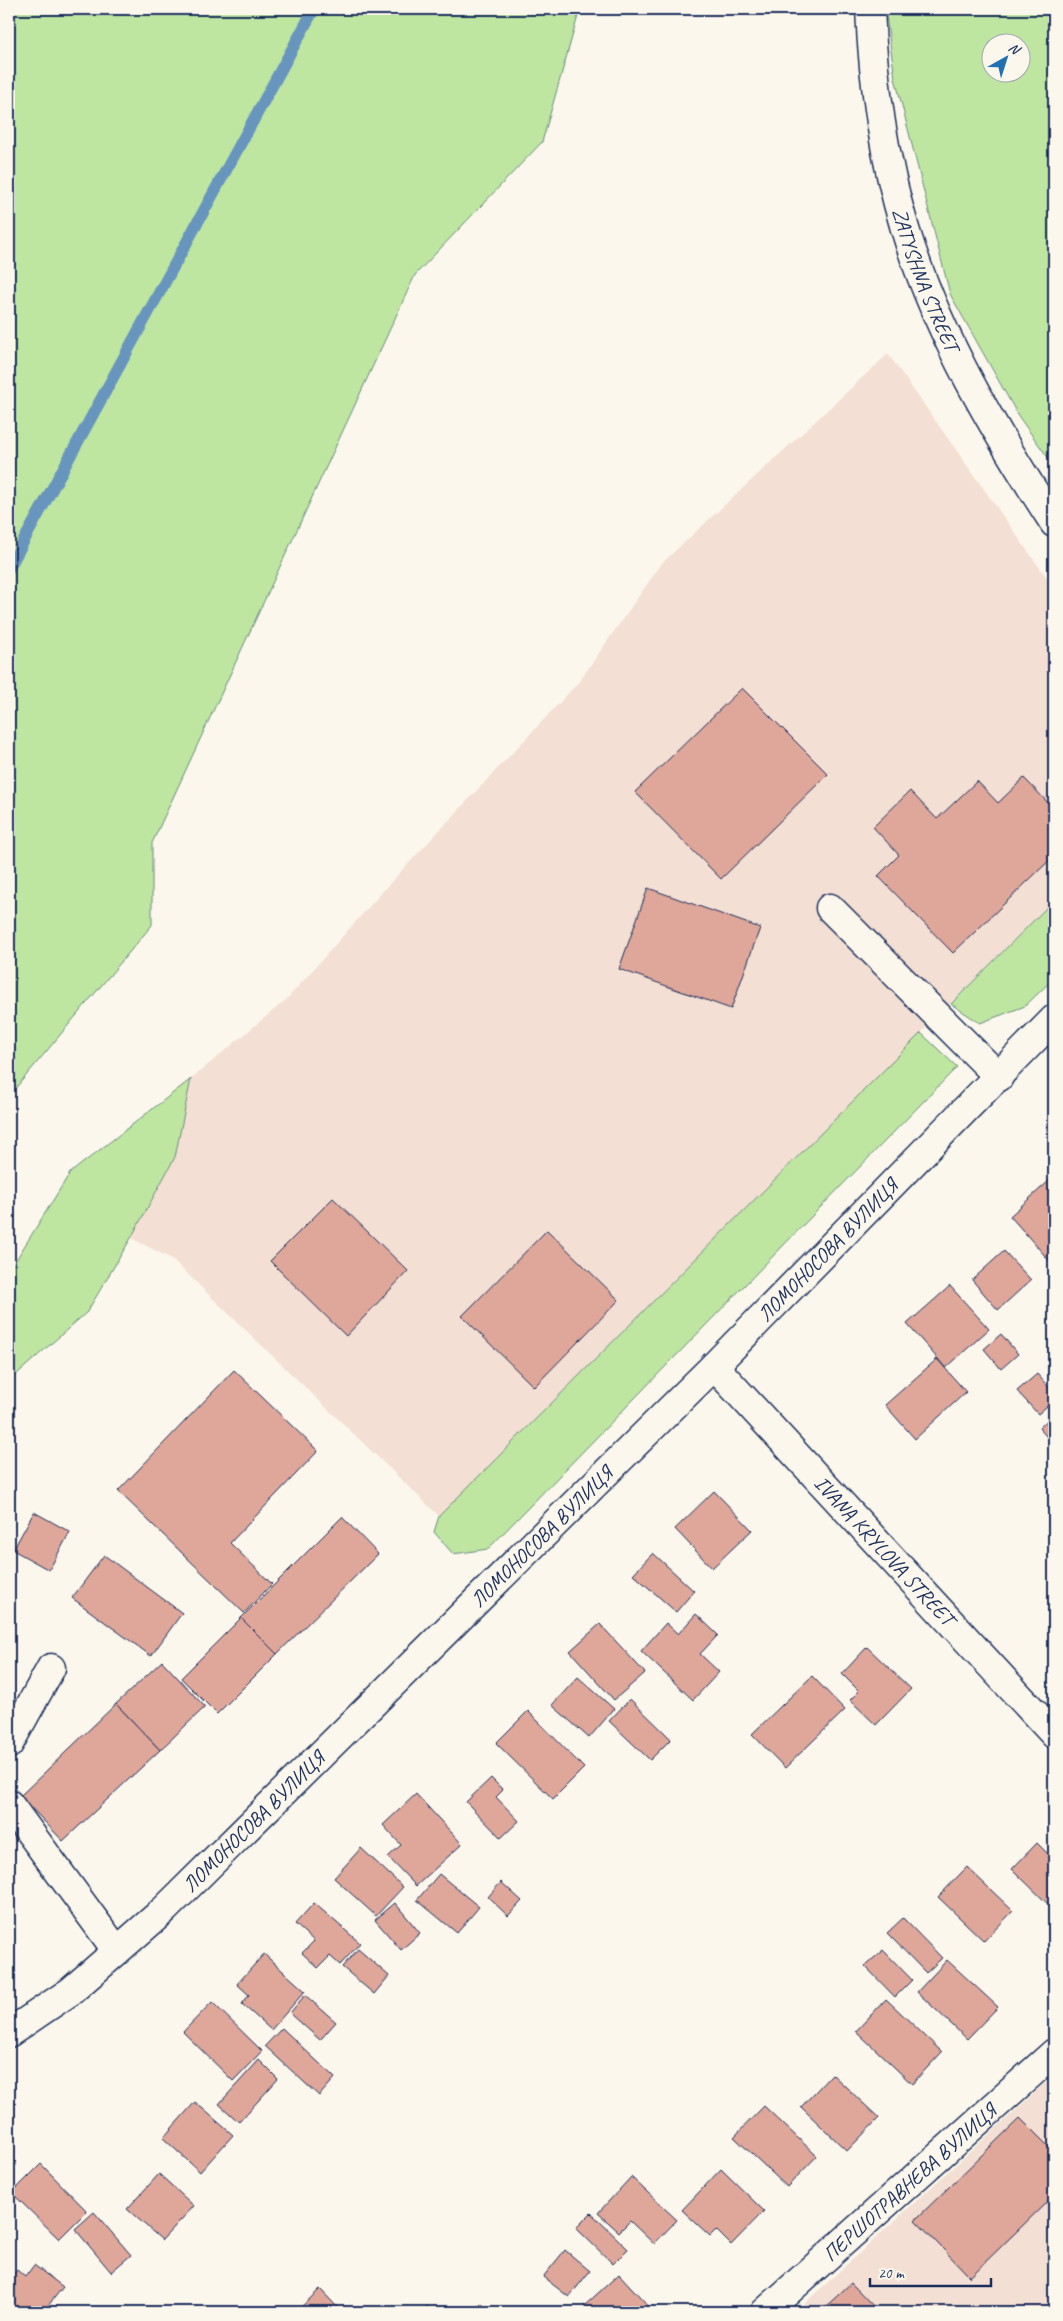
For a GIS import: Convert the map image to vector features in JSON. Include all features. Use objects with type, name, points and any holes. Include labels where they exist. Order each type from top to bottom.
[{"type":"street","name":"ZATYSHNA STREET","points":[[870,9],[876,86],[883,134],[905,230],[952,348],[991,420],[1054,523]]},
{"type":"street","points":[[830,908],[998,1077]]},
{"type":"street","name":"ЛОМОНОСОВА ВУЛИЦЯ","points":[[9,2033],[70,1991],[164,1910],[714,1366],[1054,1019]]},
{"type":"street","name":"IVANA KRYLOVA STREET","points":[[714,1366],[1054,1734]]},
{"type":"street","points":[[9,1744],[51,1668]]},
{"type":"street","points":[[9,1804],[117,1950]]},
{"type":"street","name":"ПЕРШОТРАВНЕВА ВУЛИЦЯ","points":[[765,2312],[1054,2053]]},
{"type":"shaded area","points":[[888,354],[1054,588],[1054,900],[439,1516],[172,1259],[131,1238],[175,1157],[191,1079],[286,1000],[392,881],[578,683],[662,563]]},
{"type":"shaded area","points":[[1054,2075],[1054,2312],[795,2312]]},
{"type":"green space","points":[[9,9],[580,9],[542,142],[415,275],[152,843],[152,925],[9,1096]]},
{"type":"green space","points":[[885,9],[1054,9],[1054,466],[1019,417],[950,294],[895,78]]},
{"type":"green space","points":[[1054,900],[1054,978],[1025,1006],[980,1023],[951,1004]]},
{"type":"green space","points":[[921,1033],[957,1067],[488,1549],[453,1554],[434,1532],[439,1516]]},
{"type":"green space","points":[[191,1079],[175,1157],[131,1238],[87,1312],[9,1381],[9,1271],[70,1173]]},
{"type":"building","points":[[742,688],[828,774],[721,879],[635,792]]},
{"type":"building","points":[[1024,778],[1054,809],[1054,856],[953,953],[878,876],[899,855],[873,827],[910,791],[937,819],[977,781],[998,803]]},
{"type":"building","points":[[648,888],[760,928],[731,1009],[619,969]]},
{"type":"building","points":[[1050,1180],[1054,1185],[1054,1266],[1010,1216]]},
{"type":"building","points":[[333,1198],[408,1271],[346,1336],[270,1261]]},
{"type":"building","points":[[547,1230],[619,1300],[534,1387],[462,1316]]},
{"type":"building","points":[[1004,1251],[1031,1280],[998,1310],[972,1280]]},
{"type":"building","points":[[950,1286],[989,1329],[946,1368],[907,1324]]},
{"type":"building","points":[[1001,1334],[1018,1354],[1001,1369],[984,1349]]},
{"type":"building","points":[[937,1359],[966,1392],[915,1439],[885,1405]]},
{"type":"building","points":[[234,1370],[318,1451],[230,1543],[272,1584],[244,1613],[118,1491]]},
{"type":"building","points":[[1037,1374],[1054,1393],[1054,1400],[1038,1414],[1017,1391]]},
{"type":"building","points":[[1054,1414],[1054,1445],[1039,1428]]},
{"type":"building","points":[[714,1491],[752,1530],[712,1568],[675,1529]]},
{"type":"building","points":[[34,1512],[70,1532],[49,1570],[13,1550]]},
{"type":"building","points":[[342,1517],[378,1554],[277,1654],[241,1618]]},
{"type":"building","points":[[653,1553],[694,1591],[676,1612],[633,1574]]},
{"type":"building","points":[[104,1555],[182,1613],[151,1656],[72,1598]]},
{"type":"building","points":[[696,1614],[718,1635],[700,1654],[719,1672],[693,1700],[641,1651],[666,1623],[678,1634]]},
{"type":"building","points":[[241,1618],[277,1654],[217,1714],[181,1678]]},
{"type":"building","points":[[600,1624],[645,1673],[614,1700],[570,1651]]},
{"type":"building","points":[[867,1647],[911,1689],[876,1725],[850,1700],[859,1691],[842,1674]]},
{"type":"building","points":[[162,1661],[205,1707],[160,1750],[116,1704]]},
{"type":"building","points":[[812,1676],[845,1710],[785,1768],[752,1734]]},
{"type":"building","points":[[578,1677],[614,1709],[589,1738],[552,1705]]},
{"type":"building","points":[[630,1699],[671,1739],[650,1760],[609,1721]]},
{"type":"building","points":[[116,1704],[160,1750],[63,1841],[20,1796]]},
{"type":"building","points":[[528,1711],[584,1768],[553,1799],[496,1743]]},
{"type":"building","points":[[491,1778],[503,1790],[496,1797],[519,1821],[501,1838],[466,1802]]},
{"type":"building","points":[[416,1794],[462,1844],[416,1886],[388,1857],[401,1845],[383,1825]]},
{"type":"building","points":[[1037,1843],[1054,1860],[1054,1910],[1012,1869]]},
{"type":"building","points":[[361,1848],[403,1887],[376,1916],[334,1878]]},
{"type":"building","points":[[967,1867],[1013,1911],[984,1941],[938,1897]]},
{"type":"building","points":[[439,1874],[479,1907],[457,1933],[417,1900]]},
{"type":"building","points":[[501,1882],[522,1901],[508,1916],[488,1897]]},
{"type":"building","points":[[314,1903],[360,1943],[340,1965],[330,1956],[318,1968],[302,1953],[314,1941],[295,1924]]},
{"type":"building","points":[[395,1903],[420,1933],[401,1950],[375,1920]]},
{"type":"building","points":[[903,1918],[942,1958],[926,1973],[887,1933]]},
{"type":"building","points":[[358,1949],[389,1976],[374,1994],[342,1967]]},
{"type":"building","points":[[883,1950],[912,1980],[895,1997],[865,1966]]},
{"type":"building","points":[[264,1954],[305,1991],[271,2030],[242,2004],[249,1995],[237,1984]]},
{"type":"building","points":[[947,1960],[998,2007],[967,2039],[917,1992]]},
{"type":"building","points":[[305,1995],[336,2022],[320,2040],[290,2013]]},
{"type":"building","points":[[886,1999],[942,2052],[912,2084],[856,2031]]},
{"type":"building","points":[[212,2002],[262,2051],[233,2081],[183,2032]]},
{"type":"building","points":[[282,2028],[335,2078],[319,2096],[265,2046]]},
{"type":"building","points":[[259,2060],[278,2079],[239,2122],[219,2104]]},
{"type":"building","points":[[832,2074],[879,2118],[847,2151],[801,2107]]},
{"type":"building","points":[[195,2102],[233,2135],[200,2172],[163,2138]]},
{"type":"building","points":[[764,2106],[817,2156],[787,2187],[734,2137]]},
{"type":"building","points":[[1020,2118],[1054,2152],[1054,2195],[970,2277],[915,2220]]},
{"type":"building","points":[[41,2164],[87,2211],[59,2239],[12,2193]]},
{"type":"building","points":[[721,2169],[764,2211],[731,2245],[716,2230],[710,2236],[682,2210]]},
{"type":"building","points":[[159,2174],[194,2206],[162,2240],[127,2209]]},
{"type":"building","points":[[631,2177],[677,2220],[654,2244],[630,2221],[619,2232],[598,2213]]},
{"type":"building","points":[[94,2212],[131,2255],[111,2272],[75,2229]]},
{"type":"building","points":[[591,2213],[628,2249],[613,2264],[576,2228]]},
{"type":"building","points":[[565,2250],[590,2271],[569,2297],[543,2277]]},
{"type":"building","points":[[34,2265],[63,2287],[43,2312],[19,2312],[9,2304],[9,2280],[17,2270],[25,2277]]},
{"type":"building","points":[[619,2274],[654,2312],[589,2312],[584,2306]]},
{"type":"building","points":[[851,2283],[879,2312],[820,2312]]},
{"type":"building","points":[[320,2289],[342,2312],[297,2311]]},
{"type":"building","points":[[481,2303],[490,2312],[472,2312]]},
{"type":"building","points":[[427,2306],[433,2312],[421,2312]]},
{"type":"waterway","points":[[9,568],[314,9]]}]
